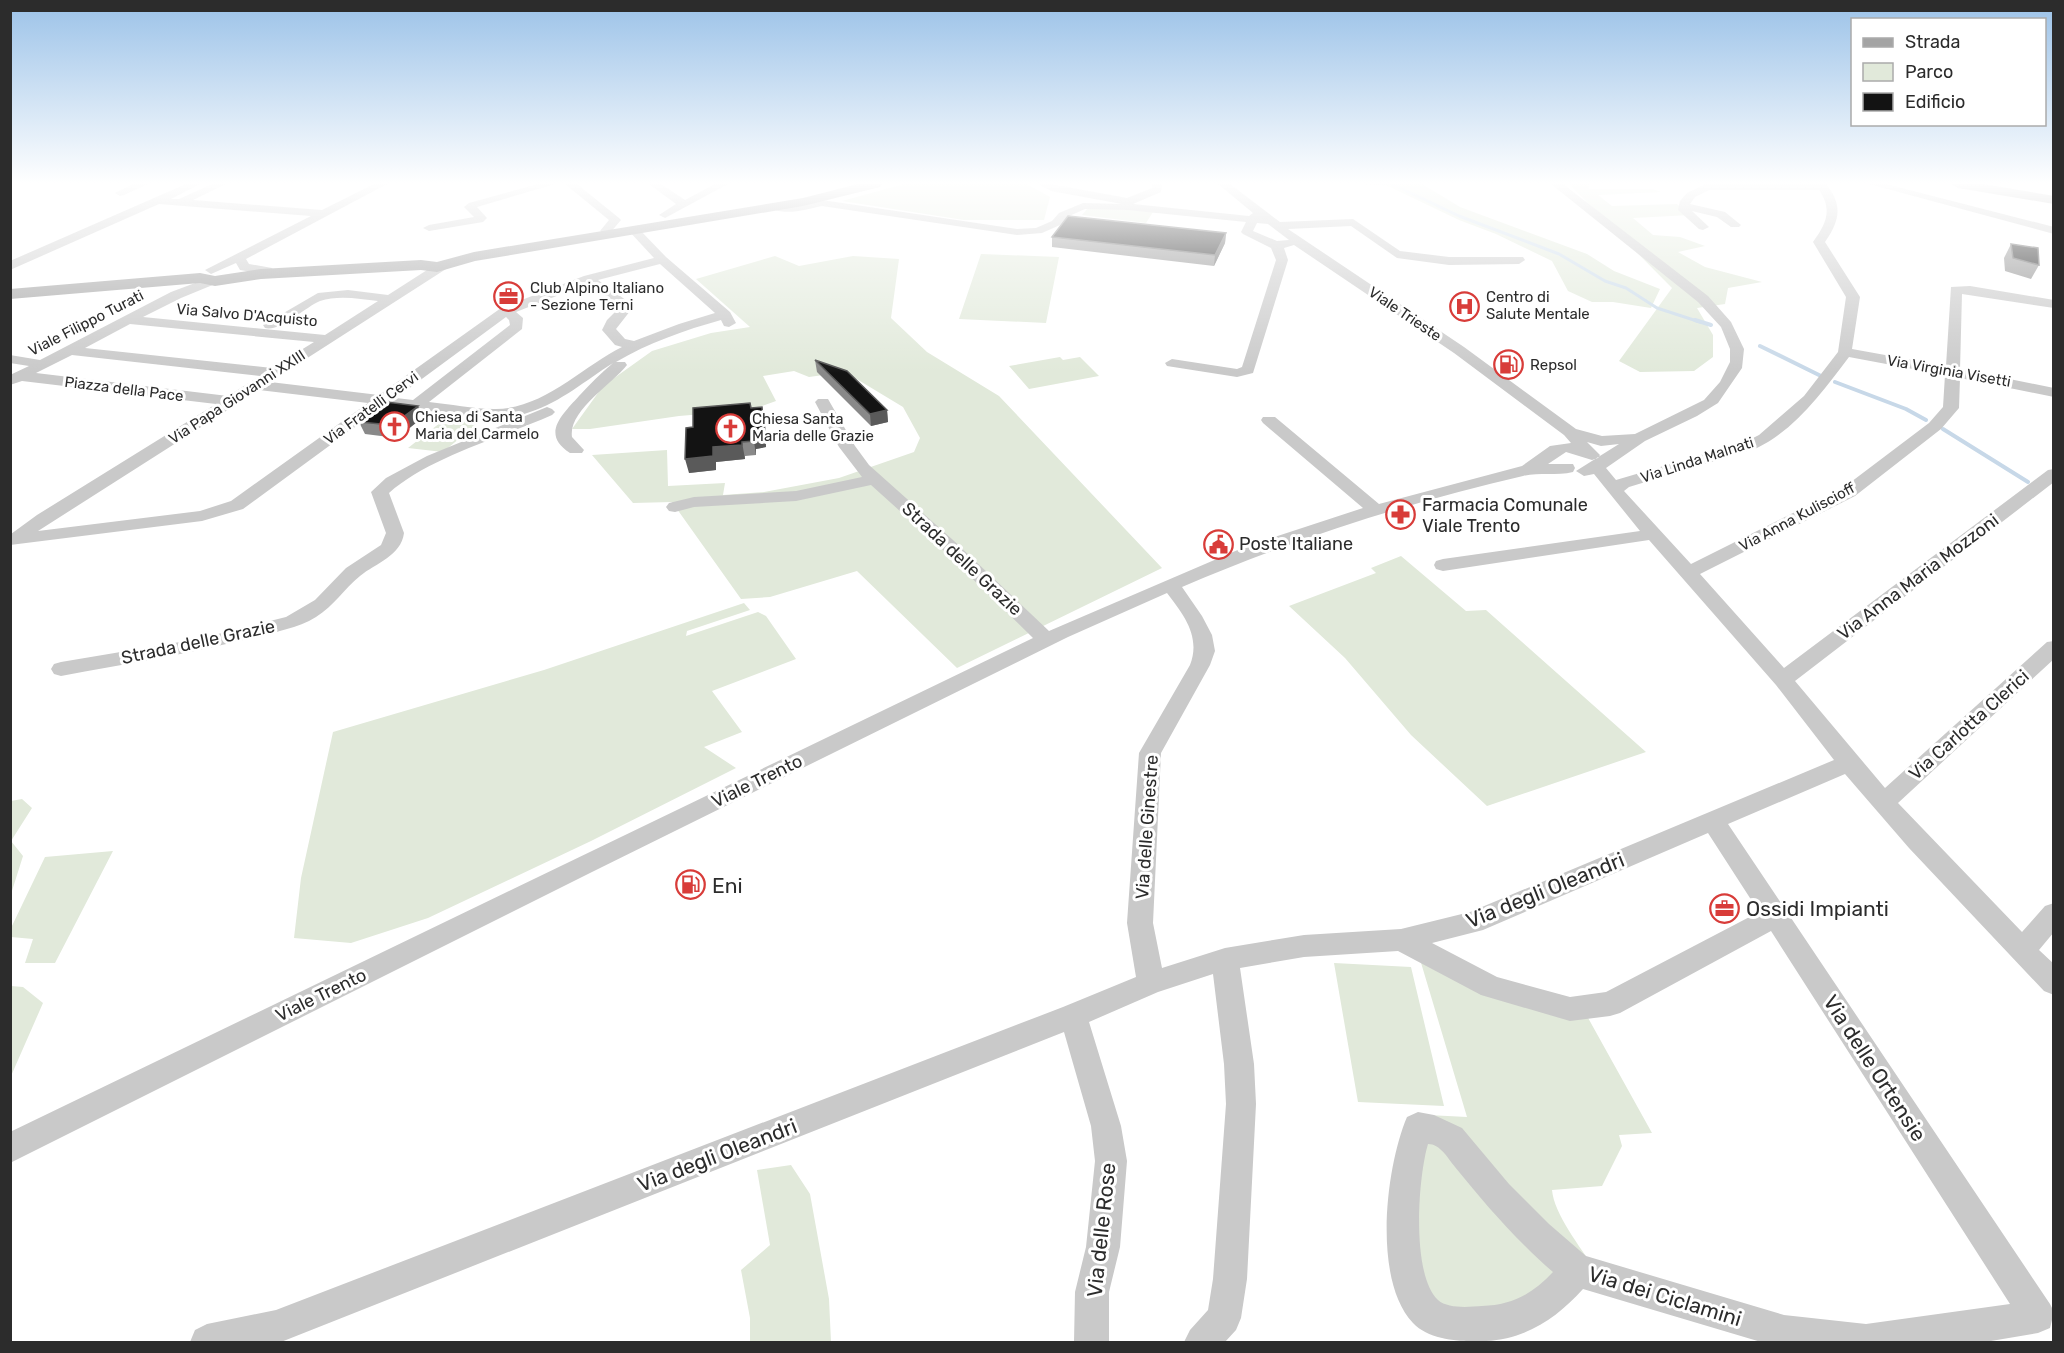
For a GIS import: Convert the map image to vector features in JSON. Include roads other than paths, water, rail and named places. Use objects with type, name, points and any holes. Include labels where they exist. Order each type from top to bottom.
[{"type":"main road","points":[[18,291],[123,286],[207,275],[240,266],[434,264],[513,247]]},
{"type":"main road","points":[[240,266],[268,271],[434,264],[533,247]]},
{"type":"main road","points":[[18,291],[207,275]]},
{"type":"street","points":[[10,266],[52,247]]},
{"type":"street","name":"Viale Filippo Turati","points":[[14,377],[34,362],[165,294],[207,275],[240,266],[270,247]]},
{"type":"street","points":[[650,247],[725,315]]},
{"type":"street","points":[[1172,363],[1237,373],[1248,370],[1282,260],[1277,247]]},
{"type":"street","name":"Viale Trieste","points":[[1306,247],[1460,351],[1565,428],[1654,534],[1690,572],[1783,680],[1849,763],[1918,842],[2054,983]]},
{"type":"street","points":[[1384,247],[1397,254],[1449,261],[1519,260]]},
{"type":"street","points":[[1637,247],[1703,299],[1722,319],[1735,341],[1738,357],[1733,374],[1712,401],[1622,447],[1599,468],[1570,469],[1554,461],[1556,452],[1564,440],[1565,428],[1607,442],[1645,435]]},
{"type":"street","name":"Via Linda Malnati","points":[[1599,468],[1623,483],[1728,453],[1765,438],[1809,399],[1845,352],[1853,297],[1822,247]]},
{"type":"street","points":[[10,250],[48,249]]},
{"type":"street","name":"Via Fratelli Cervi","points":[[14,539],[202,516],[237,505],[507,311],[588,279],[662,260]]},
{"type":"street","name":"Via Papa Giovanni XXIII","points":[[14,539],[391,299],[434,264]]},
{"type":"street","name":"Viale Filippo Turati","points":[[14,377],[176,295],[207,275]]},
{"type":"street","points":[[588,279],[627,306],[626,310],[613,320],[609,330],[620,342],[636,346]]},
{"type":"street","name":"Viale Filippo Turati","points":[[123,286],[158,286],[165,288],[165,294]]},
{"type":"street","name":"Via Anna Kuliscioff","points":[[1690,572],[1850,492],[1884,468],[1935,426],[1951,408],[1956,290],[1970,290],[2054,304]]},
{"type":"street","points":[[270,325],[318,297],[348,294],[391,299]]},
{"type":"street","name":"Via Fratelli Cervi","points":[[415,405],[517,326],[516,318],[507,311]]},
{"type":"street","points":[[255,385],[494,414],[529,408],[636,346],[683,327],[725,315]]},
{"type":"street","name":"Strada delle Grazie","points":[[61,669],[198,645],[293,621],[309,613],[322,604],[352,572],[388,549],[395,533],[380,492],[387,484],[423,465],[547,412],[633,357],[661,343],[726,326],[730,321],[725,315]]},
{"type":"street","name":"Via Salvo D'Acquisto","points":[[127,320],[327,339]]},
{"type":"street","name":"Piazza della Pace","points":[[69,350],[274,373]]},
{"type":"street","name":"Via Virginia Visetti","points":[[1845,352],[2018,384],[2054,393]]},
{"type":"street","points":[[10,359],[34,362]]},
{"type":"street","name":"Piazza della Pace","points":[[14,377],[228,401]]},
{"type":"street","name":"Strada delle Grazie","points":[[576,450],[567,445],[564,438],[563,429],[566,420],[604,377]]},
{"type":"street","name":"Strada delle Grazie","points":[[823,402],[847,447],[863,469],[947,543],[1047,640]]},
{"type":"street","name":"Strada delle Grazie","points":[[494,414],[513,417],[547,412]]},
{"type":"street","points":[[1269,420],[1377,510]]},
{"type":"street","points":[[1556,452],[1599,468]]},
{"type":"street","name":"Viale Trento","points":[[1527,470],[1556,452]]},
{"type":"street","name":"Viale Trento","points":[[10,1148],[1047,640],[1170,585],[1253,550],[1377,510],[1527,470],[1570,469]]},
{"type":"street","name":"Via Anna Maria Mozzoni","points":[[1783,680],[2054,474]]},
{"type":"street","points":[[675,507],[694,502],[796,496],[875,479]]},
{"type":"street","name":"Via Papa Giovanni XXIII","points":[[14,539],[63,514],[83,496]]},
{"type":"street","points":[[63,514],[74,526],[100,529]]},
{"type":"street","points":[[1443,565],[1654,534]]},
{"type":"street","name":"Via delle Ginestre","points":[[1151,983],[1140,923],[1150,753],[1205,651],[1198,627],[1184,602],[1170,585]]},
{"type":"street","name":"Via Carlotta Clerici","points":[[1884,802],[2054,647]]},
{"type":"street","name":"Via degli Oleandri","points":[[207,1342],[276,1327],[1073,1016],[1151,983],[1225,959],[1304,946],[1401,940],[1474,922],[1849,763]]},
{"type":"street","name":"Via delle Ortensie","points":[[1713,821],[2038,1316]]},
{"type":"street","points":[[2023,950],[2054,914]]},
{"type":"street","points":[[1401,940],[1491,987],[1570,1009],[1610,1004],[1775,916]]},
{"type":"street","points":[[1202,1342],[1224,1318],[1230,1279],[1239,1128],[1239,1064],[1225,959]]},
{"type":"street","name":"Via delle Rose","points":[[1073,1016],[1106,1126],[1111,1161],[1103,1247],[1092,1292],[1092,1342]]},
{"type":"street","name":"Via dei Ciclamini","points":[[1577,1270],[1552,1299],[1534,1312],[1506,1322],[1450,1324],[1425,1312],[1413,1294],[1405,1256],[1402,1208],[1408,1162],[1418,1127],[1434,1130],[1451,1138],[1498,1196],[1537,1236],[1577,1270],[1784,1332],[1866,1342],[2038,1316]]},
{"type":"waterway","points":[[1541,247],[1559,254],[1605,281],[1626,288],[1657,308],[1700,322]]},
{"type":"waterway","points":[[1695,320],[1711,325]]},
{"type":"waterway","points":[[1760,346],[1821,376]]},
{"type":"waterway","points":[[1835,382],[1906,409],[1926,420]]},
{"type":"waterway","points":[[1943,429],[2028,482]]},
{"type":"place","name":"Club Alpino Italiano - Sezione Terni","points":[[509,297]]},
{"type":"place","name":"Centro di Salute Mentale","points":[[1465,306]]},
{"type":"place","name":"Repsol","points":[[1509,365]]},
{"type":"place","name":"Chiesa di Santa Maria del Carmelo","points":[[394,426]]},
{"type":"place","name":"Chiesa Santa Maria delle Grazie","points":[[731,428]]},
{"type":"place","name":"Farmacia Comunale Viale Trento","points":[[1401,515]]},
{"type":"place","name":"Poste Italiane","points":[[1218,544]]},
{"type":"place","name":"Eni","points":[[691,885]]},
{"type":"place","name":"Ossidi Impianti","points":[[1725,908]]}]
